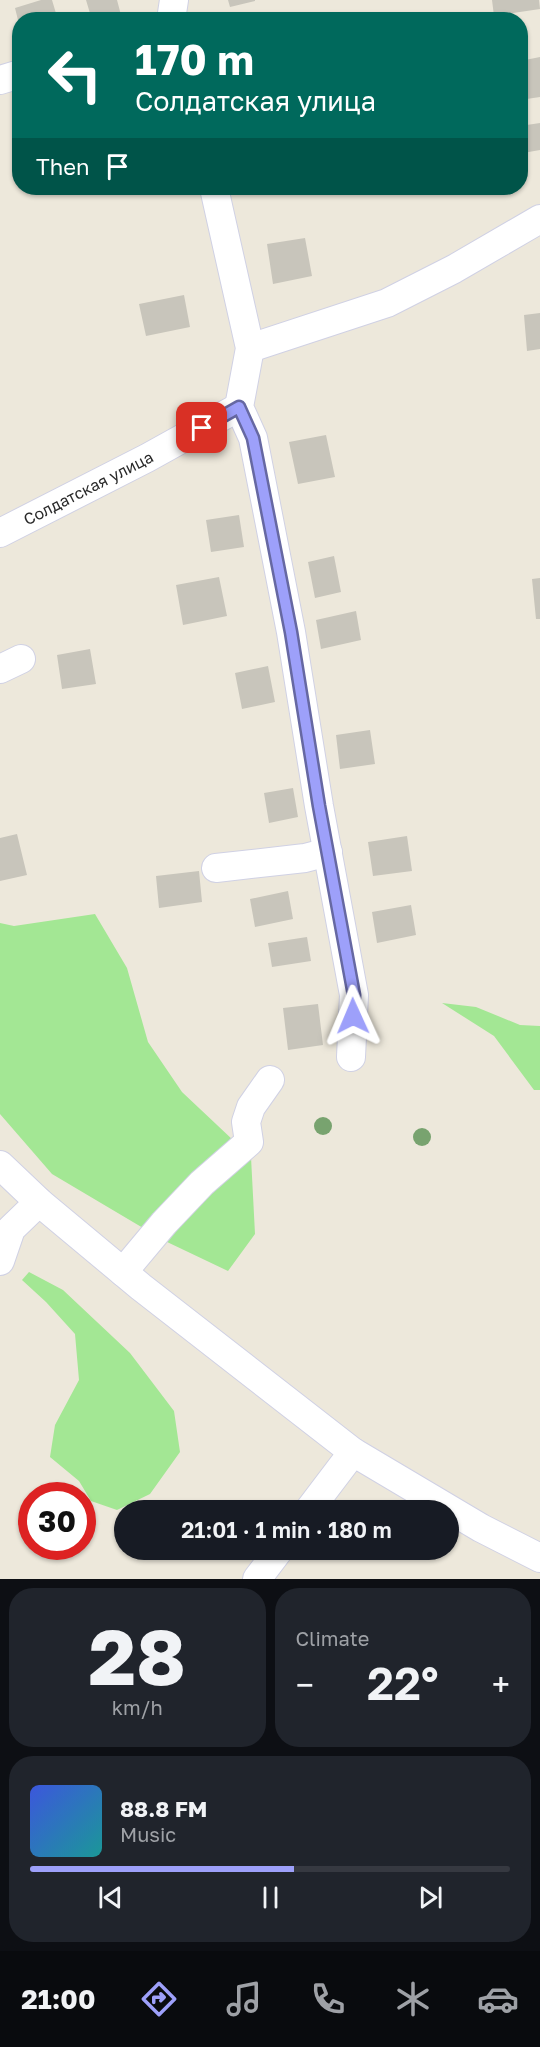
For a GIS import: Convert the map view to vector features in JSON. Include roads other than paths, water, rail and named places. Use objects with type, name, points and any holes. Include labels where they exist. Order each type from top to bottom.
[{"type":"street","points":[[216,195],[250,348],[239,407],[253,438],[291,632],[354,995],[351,1057]]},
{"type":"street","points":[[250,348],[387,303],[454,270],[540,219]]},
{"type":"street","name":"Солдатская улица","points":[[0,532],[147,458],[239,407]]},
{"type":"street","points":[[216,868],[305,858],[328,852]]},
{"type":"street","points":[[123,1272],[164,1223],[202,1183],[249,1142],[246,1122],[252,1107],[270,1080]]},
{"type":"street","points":[[0,1165],[39,1202],[123,1272],[353,1452],[481,1528],[540,1558]]},
{"type":"street","points":[[0,1261],[12,1229],[39,1202]]},
{"type":"street","points":[[317,1500],[353,1452]]},
{"type":"street","points":[[257,1579],[271,1560]]}]
